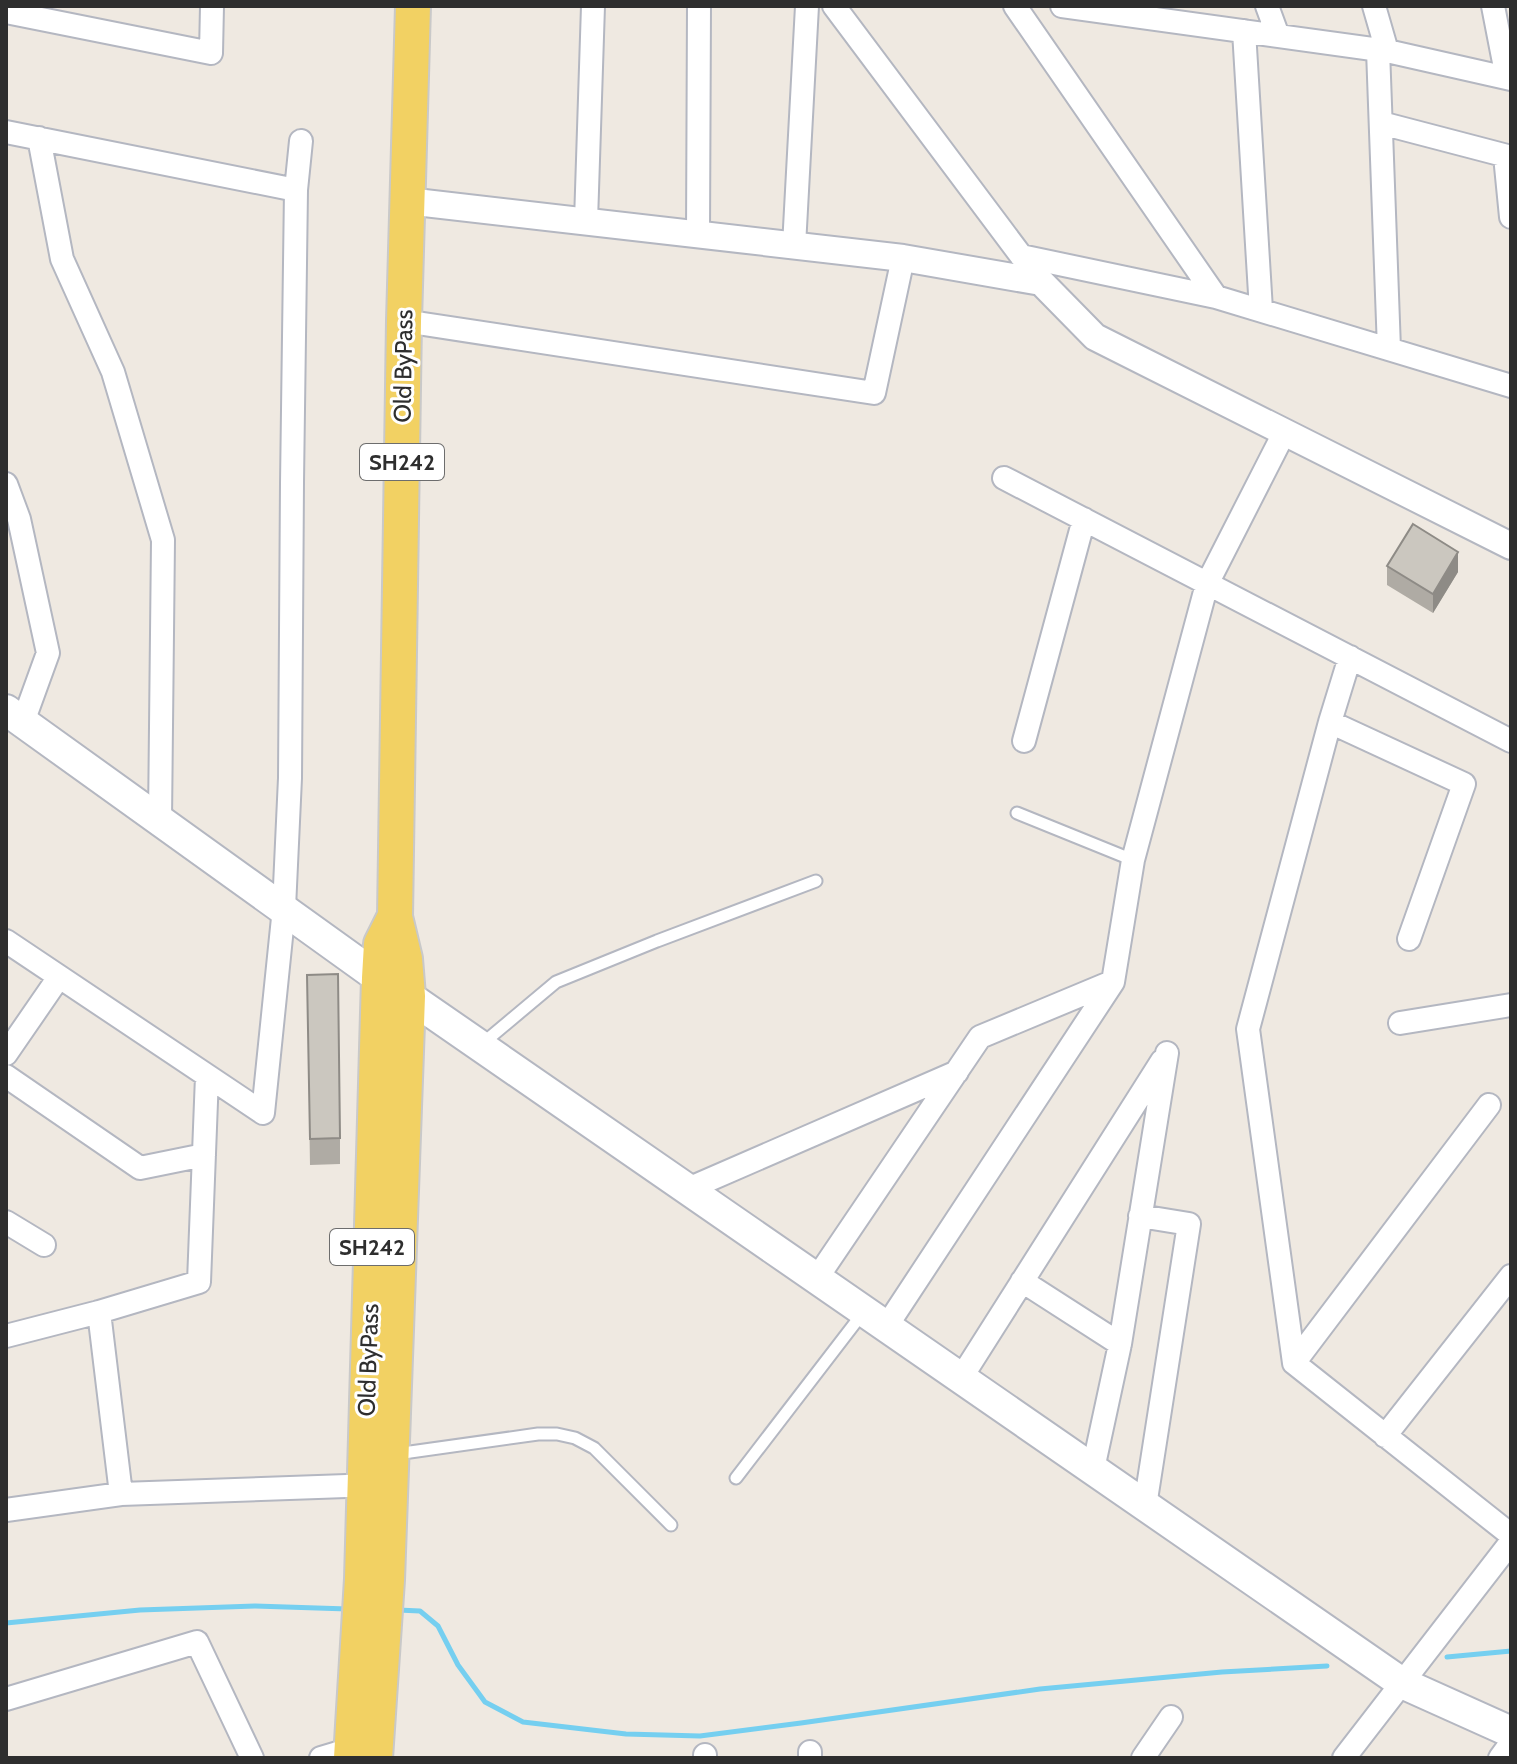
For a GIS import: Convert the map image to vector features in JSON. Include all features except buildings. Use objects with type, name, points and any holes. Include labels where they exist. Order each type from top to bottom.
[{"type":"main road","name":"Old ByPass","points":[[350,1756],[371,1643],[382,1475],[394,987],[381,944],[395,917],[404,321],[413,6]]},
{"type":"main road","points":[[14,716],[394,987],[1402,1683],[1511,1732]]},
{"type":"street","points":[[6,12],[32,12],[211,53],[212,6]]},
{"type":"street","points":[[586,221],[593,6]]},
{"type":"street","points":[[698,235],[699,6]]},
{"type":"street","points":[[794,246],[807,6]]},
{"type":"street","points":[[834,6],[1041,282],[1095,337],[1511,546]]},
{"type":"street","points":[[1015,6],[1216,297]]},
{"type":"street","points":[[1062,6],[1383,51],[1509,79],[1493,6]]},
{"type":"street","points":[[1267,6],[1278,36]]},
{"type":"street","points":[[1374,6],[1383,51],[1381,123],[1389,349]]},
{"type":"street","points":[[1244,31],[1261,310]]},
{"type":"street","points":[[1381,123],[1508,156],[1511,217]]},
{"type":"street","points":[[6,132],[296,190]]},
{"type":"street","points":[[39,138],[62,259],[113,372],[163,540],[160,820]]},
{"type":"street","points":[[6,941],[263,1113],[284,908],[290,778],[296,190],[301,141]]},
{"type":"street","points":[[407,201],[903,258],[1041,282]]},
{"type":"street","points":[[1021,256],[1216,297],[1511,386]]},
{"type":"street","points":[[404,321],[874,393],[903,258]]},
{"type":"street","points":[[875,1319],[1113,982],[1133,860],[1207,584],[1284,433]]},
{"type":"street","points":[[1004,478],[1511,741]]},
{"type":"street","points":[[6,484],[19,519],[48,653],[14,716]]},
{"type":"street","points":[[1024,741],[1084,519]]},
{"type":"street","points":[[1350,657],[1248,1029],[1294,1363],[1511,1535]]},
{"type":"street","points":[[1330,722],[1464,784],[1409,939]]},
{"type":"street","points":[[6,1054],[59,977]]},
{"type":"street","points":[[817,1278],[980,1037],[1113,982]]},
{"type":"street","points":[[1400,1023],[1511,1005]]},
{"type":"street","points":[[961,1378],[1167,1053],[1120,1344],[1093,1469]]},
{"type":"street","points":[[688,1189],[957,1072]]},
{"type":"street","points":[[6,1076],[140,1168],[204,1155]]},
{"type":"street","points":[[6,1336],[199,1282],[207,1076]]},
{"type":"street","points":[[1294,1363],[1489,1105]]},
{"type":"street","points":[[1140,1216],[1189,1224],[1145,1506]]},
{"type":"street","points":[[6,1222],[44,1245]]},
{"type":"street","points":[[1385,1436],[1511,1276]]},
{"type":"street","points":[[1022,1281],[1120,1344]]},
{"type":"street","points":[[99,1312],[121,1494]]},
{"type":"street","points":[[6,1510],[121,1494],[382,1475]]},
{"type":"street","points":[[1344,1758],[1511,1542]]},
{"type":"street","points":[[6,1699],[197,1642],[252,1758]]},
{"type":"street","points":[[1143,1758],[1171,1717]]},
{"type":"street","points":[[1500,1758],[1511,1743]]},
{"type":"lane","points":[[1017,813],[1133,860]]},
{"type":"lane","points":[[480,1046],[556,982],[816,881]]},
{"type":"lane","points":[[736,1478],[875,1319]]},
{"type":"lane","points":[[382,1475],[538,1434],[557,1434],[575,1438],[594,1448],[671,1525]]},
{"type":"waterway","points":[[6,1623],[140,1610],[255,1606],[348,1609]]},
{"type":"waterway","points":[[398,1610],[420,1611],[438,1626],[458,1665],[485,1702],[523,1722],[626,1734],[700,1736],[1040,1689],[1222,1672],[1327,1666]]},
{"type":"waterway","points":[[1447,1657],[1511,1651]]}]
